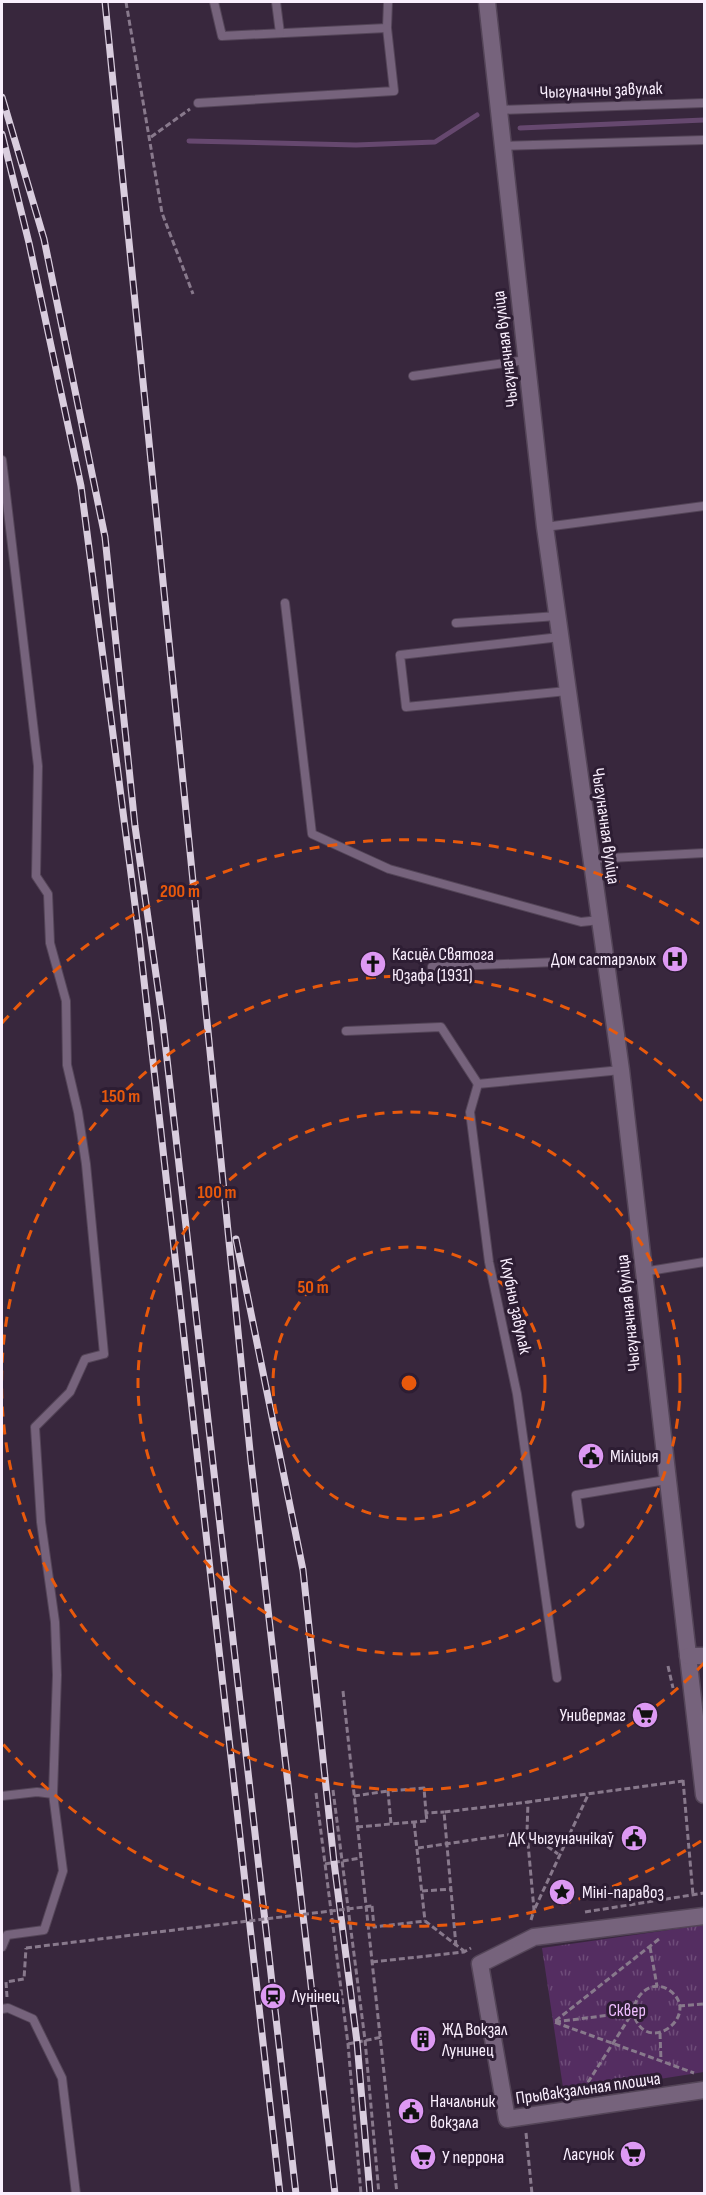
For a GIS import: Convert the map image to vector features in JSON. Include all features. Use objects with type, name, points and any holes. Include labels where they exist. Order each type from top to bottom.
[{"type":"street","name":"Чыгуначная вуліца","points":[[487,2],[545,527],[621,1070],[666,1480],[696,1656],[705,1795]]},
{"type":"street","points":[[480,1964],[534,1937],[705,1916]]},
{"type":"street","name":"Прывакзальная плошча","points":[[480,1964],[507,2119],[705,2090]]},
{"type":"lane","points":[[214,2],[222,36],[387,28]]},
{"type":"lane","points":[[276,2],[280,33]]},
{"type":"lane","points":[[198,103],[394,91],[387,28],[388,2]]},
{"type":"lane","name":"Чыгуначны завулак","points":[[498,110],[705,103]]},
{"type":"lane","points":[[502,146],[705,140]]},
{"type":"lane","points":[[413,376],[526,360]]},
{"type":"lane","points":[[2,460],[38,766],[36,876],[48,894],[50,943],[66,1001],[66,1065],[78,1112],[86,1164],[104,1354],[85,1359],[70,1392],[35,1427],[41,1522],[56,1622],[57,1675],[53,1794],[63,1872],[44,1930],[7,1935],[2,1947]]},
{"type":"lane","points":[[545,527],[705,506]]},
{"type":"lane","points":[[285,603],[312,834],[389,869],[581,922],[600,920]]},
{"type":"lane","points":[[456,623],[557,616]]},
{"type":"lane","points":[[560,637],[400,655],[406,707],[567,691]]},
{"type":"lane","points":[[591,859],[705,853]]},
{"type":"lane","points":[[432,967],[606,960]]},
{"type":"lane","points":[[346,1031],[441,1027],[478,1084],[621,1070]]},
{"type":"lane","name":"Клубны завулак","points":[[478,1084],[470,1112],[489,1262],[517,1394],[557,1678]]},
{"type":"lane","points":[[643,1272],[705,1262]]},
{"type":"lane","points":[[580,1524],[576,1495],[666,1480]]},
{"type":"lane","points":[[2,1796],[37,1792],[53,1794]]},
{"type":"lane","points":[[2,2009],[8,2008],[33,2019],[62,2078],[76,2193]]},
{"type":"path","points":[[126,2],[162,213],[193,294]]},
{"type":"path","points":[[150,137],[198,103]]},
{"type":"path","points":[[668,1666],[674,1696]]},
{"type":"path","points":[[343,1691],[397,2193]]},
{"type":"path","points":[[682,1770],[693,1894]]},
{"type":"path","points":[[426,1813],[588,1795],[683,1781]]},
{"type":"path","points":[[353,1796],[424,1788],[427,1821],[357,1827]]},
{"type":"path","points":[[333,1790],[365,2040],[379,2193]]},
{"type":"path","points":[[388,1791],[391,1824]]},
{"type":"path","points":[[316,1793],[348,2044],[361,2193]]},
{"type":"path","points":[[531,1920],[558,1854],[588,1795]]},
{"type":"path","points":[[528,1802],[527,1832],[534,1910]]},
{"type":"path","points":[[444,1812],[456,1946]]},
{"type":"path","points":[[414,1822],[425,1921],[480,1964]]},
{"type":"path","points":[[417,1848],[527,1832],[558,1854]]},
{"type":"path","points":[[325,1864],[360,1858]]},
{"type":"path","points":[[422,1891],[452,1889]]},
{"type":"path","points":[[6,1982],[24,1979],[26,1948],[372,1906],[374,1927],[425,1921]]},
{"type":"path","points":[[554,2022],[686,1918]]},
{"type":"path","points":[[650,1946],[657,1986]]},
{"type":"path","points":[[582,2092],[633,2012],[634,2004],[642,1991],[657,1986],[671,1991],[679,2006],[674,2025],[660,2032],[645,2030],[639,2025],[633,2012]]},
{"type":"path","points":[[679,2006],[705,2004]]},
{"type":"path","points":[[554,2022],[633,2012]]},
{"type":"path","points":[[554,2022],[705,2077]]},
{"type":"path","points":[[660,2032],[661,2061]]},
{"type":"path","points":[[348,2044],[382,2037]]},
{"type":"path","points":[[525,2117],[532,2193]]},
{"type":"green space","name":"Сквер","points":[[704,1925],[704,2072],[564,2094],[542,1948]]},
{"type":"waterway","points":[[189,141],[356,145],[435,142],[477,115]]},
{"type":"waterway","points":[[520,128],[704,120]]},
{"type":"railway","points":[[105,2],[251,1461],[335,2194]]},
{"type":"railway","points":[[2,97],[44,239],[105,537],[135,826],[163,1024],[296,2194]]},
{"type":"railway","points":[[2,134],[29,243],[81,486],[139,936],[280,2194]]},
{"type":"railway","points":[[236,1239],[303,1570],[334,1862],[357,2042],[370,2194]]},
{"type":"place","name":"Дом састарэлых","points":[[675,959]]},
{"type":"place","name":"Касцёл Святога Юзафа (1931)","points":[[373,964]]},
{"type":"place","name":"Міліцыя","points":[[591,1456]]},
{"type":"place","name":"Универмаг","points":[[645,1715]]},
{"type":"place","name":"ДК Чыгуначнікаў","points":[[634,1838]]},
{"type":"place","name":"Міні-паравоз","points":[[562,1892]]},
{"type":"place","name":"Лунінец","points":[[273,1996]]},
{"type":"place","name":"ЖД Вокзал Лунинец","points":[[423,2039]]},
{"type":"place","name":"Начальник вокзала","points":[[411,2111]]},
{"type":"place","name":"Ласунок","points":[[633,2154]]},
{"type":"place","name":"У перрона","points":[[423,2157]]}]
